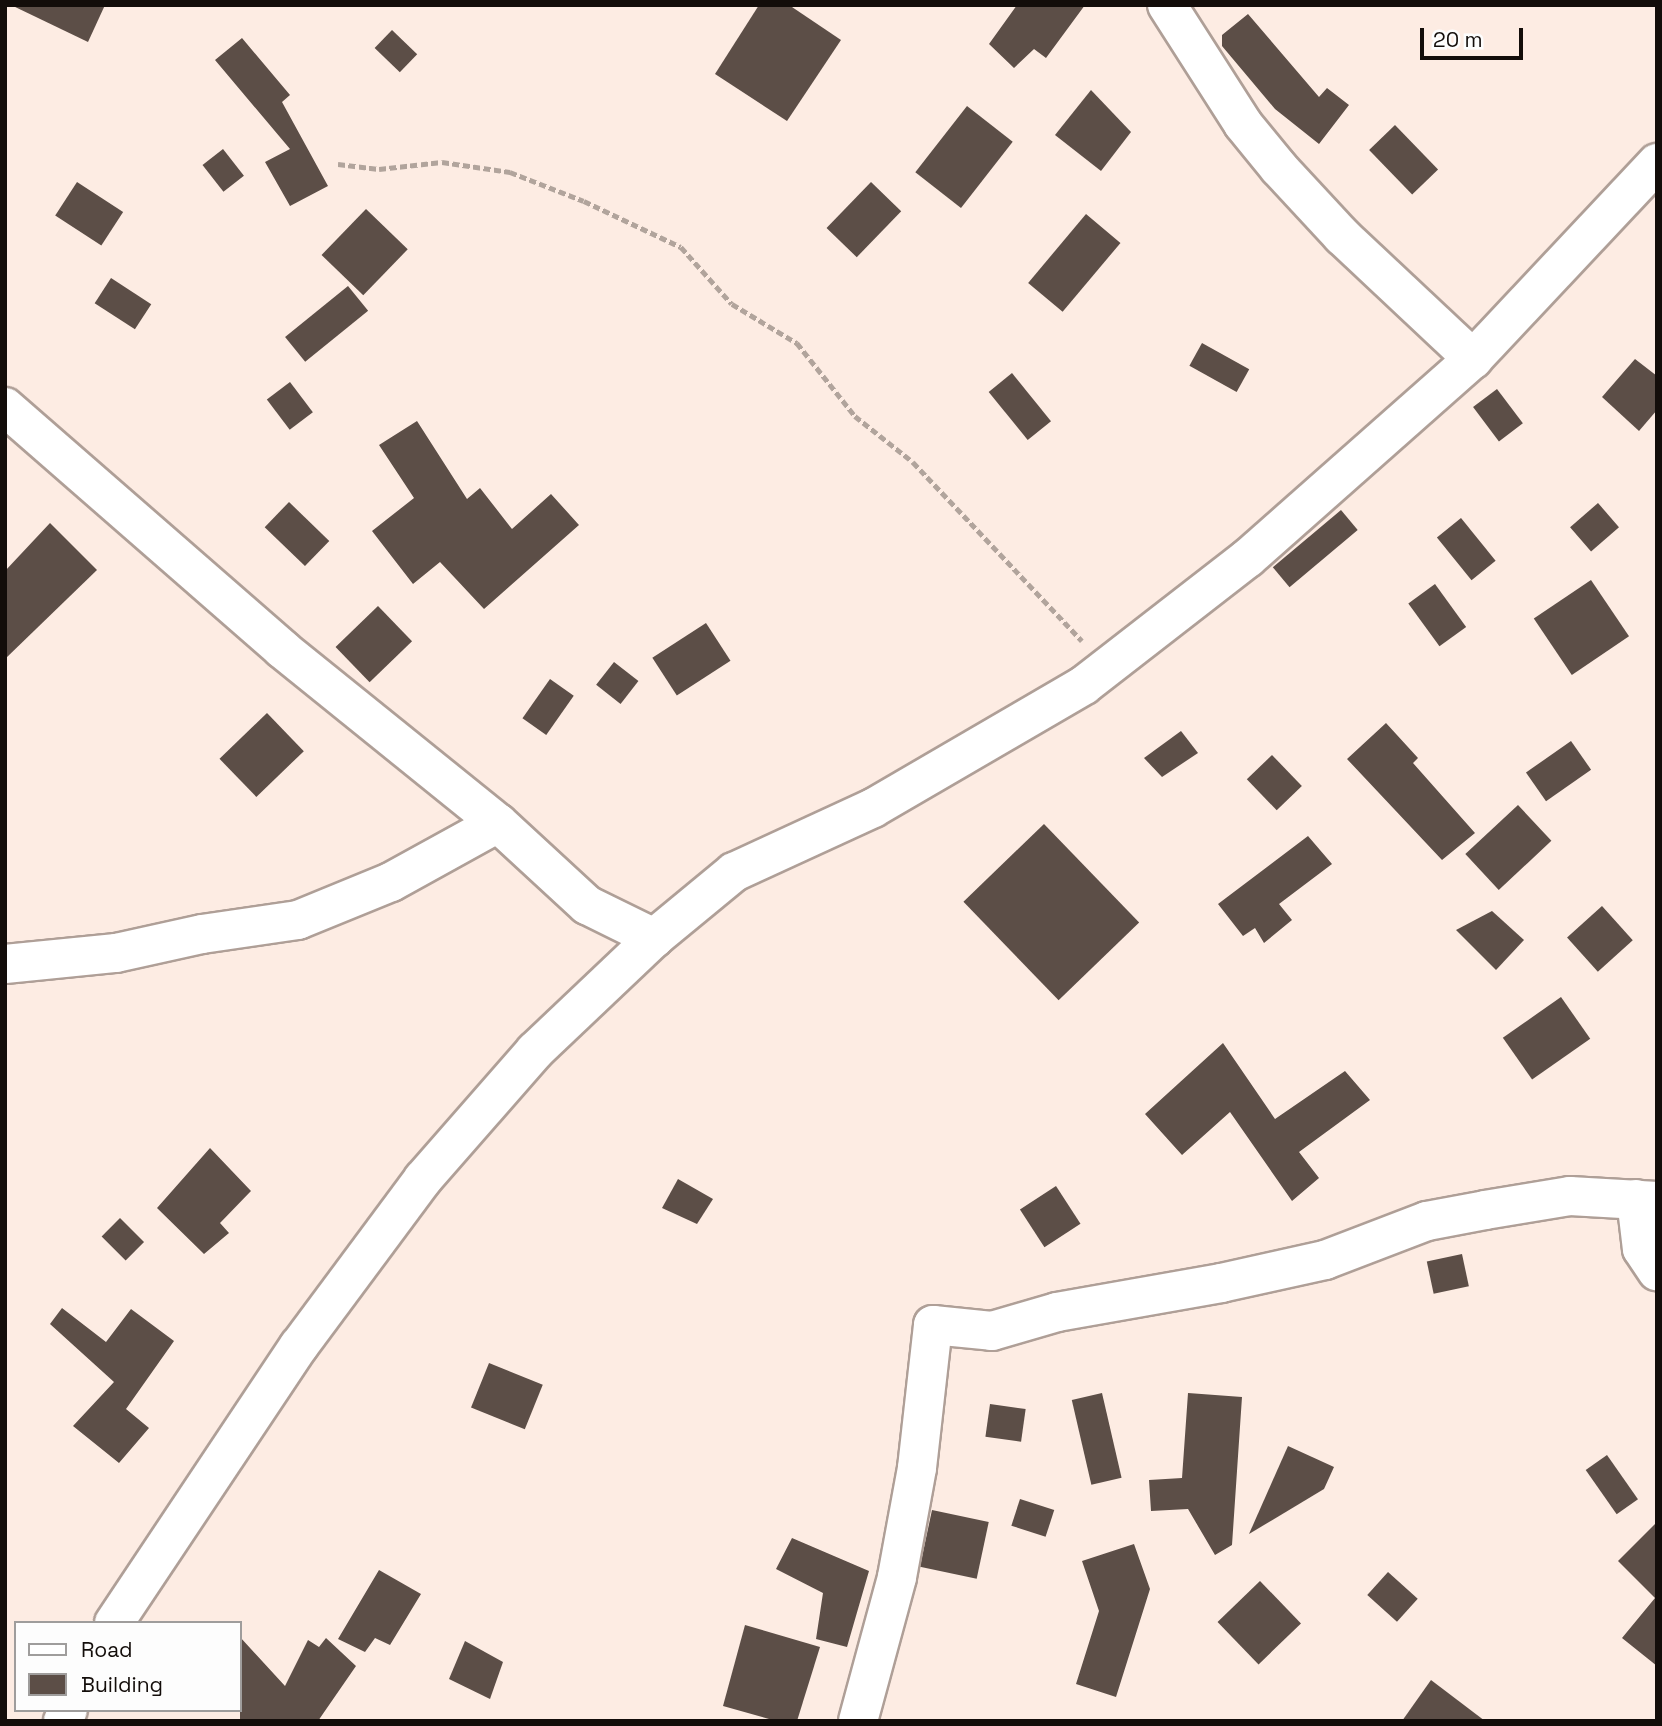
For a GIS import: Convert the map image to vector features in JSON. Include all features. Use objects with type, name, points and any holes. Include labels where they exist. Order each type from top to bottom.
[{"type":"street","points":[[1167,5],[1243,124],[1279,168],[1342,236],[1473,359]]},
{"type":"street","points":[[115,1621],[299,1346],[423,1180],[535,1051],[654,938],[734,872],[873,808],[1102,670],[1248,558],[1473,359],[1657,163]]},
{"type":"street","points":[[5,408],[282,649],[498,823],[587,905],[654,938]]},
{"type":"street","points":[[5,964],[116,953],[202,934],[298,920],[391,881],[498,823]]},
{"type":"street","points":[[858,1721],[897,1577],[917,1468],[933,1325],[992,1331],[1057,1312],[1221,1283],[1325,1260],[1427,1221],[1570,1196],[1646,1200],[1642,1250],[1657,1271]]},
{"type":"path","points":[[338,164],[379,169],[442,162],[510,172],[584,201],[681,247],[732,304],[797,343],[855,416],[913,462],[1017,567],[1073,628],[1102,670]]},
{"type":"building","points":[[11,5],[105,5],[88,42]]},
{"type":"building","points":[[759,5],[789,5],[841,40],[787,121],[715,74]]},
{"type":"building","points":[[1017,5],[1085,5],[1046,58],[1034,49],[1014,68],[989,44]]},
{"type":"building","points":[[1248,14],[1319,97],[1327,88],[1349,105],[1319,144],[1275,109],[1222,46],[1222,35]]},
{"type":"building","points":[[392,30],[417,54],[400,72],[375,48]]},
{"type":"building","points":[[242,38],[290,95],[282,102],[328,186],[290,206],[265,162],[290,149],[215,60]]},
{"type":"building","points":[[1091,90],[1131,132],[1101,171],[1055,135]]},
{"type":"building","points":[[967,106],[1013,142],[961,208],[915,172]]},
{"type":"building","points":[[1395,125],[1438,170],[1412,195],[1369,150]]},
{"type":"building","points":[[223,149],[244,176],[223,192],[203,165]]},
{"type":"building","points":[[77,182],[123,212],[101,246],[55,216]]},
{"type":"building","points":[[871,182],[901,211],[857,257],[827,228]]},
{"type":"building","points":[[366,209],[408,249],[363,295],[322,255]]},
{"type":"building","points":[[1086,214],[1120,243],[1063,312],[1028,283]]},
{"type":"building","points":[[111,278],[151,304],[135,329],[95,303]]},
{"type":"building","points":[[348,286],[368,311],[305,362],[285,337]]},
{"type":"building","points":[[1202,343],[1249,369],[1237,392],[1189,366]]},
{"type":"building","points":[[1635,359],[1657,376],[1657,410],[1639,431],[1602,397]]},
{"type":"building","points":[[1012,373],[1051,421],[1028,440],[989,392]]},
{"type":"building","points":[[290,382],[313,412],[290,430],[267,399]]},
{"type":"building","points":[[1497,389],[1523,423],[1499,441],[1473,407]]},
{"type":"building","points":[[417,421],[467,499],[480,488],[512,529],[551,494],[579,525],[484,609],[440,562],[413,584],[372,531],[414,498],[379,445]]},
{"type":"building","points":[[289,502],[329,541],[305,566],[265,527]]},
{"type":"building","points":[[1598,503],[1619,527],[1591,551],[1570,527]]},
{"type":"building","points":[[1341,510],[1358,530],[1290,587],[1273,567]]},
{"type":"building","points":[[1461,518],[1496,561],[1472,580],[1437,538]]},
{"type":"building","points":[[50,523],[97,570],[5,659],[5,571]]},
{"type":"building","points":[[1591,580],[1629,636],[1572,675],[1534,619]]},
{"type":"building","points":[[1435,584],[1466,627],[1439,646],[1408,603]]},
{"type":"building","points":[[378,606],[412,641],[370,682],[336,647]]},
{"type":"building","points":[[706,623],[731,661],[677,696],[652,658]]},
{"type":"building","points":[[614,662],[638,681],[621,704],[596,685]]},
{"type":"building","points":[[550,679],[574,696],[546,735],[522,718]]},
{"type":"building","points":[[267,713],[304,751],[256,797],[220,759]]},
{"type":"building","points":[[1386,723],[1418,758],[1413,763],[1475,833],[1442,860],[1347,759]]},
{"type":"building","points":[[1181,731],[1198,753],[1162,777],[1144,758]]},
{"type":"building","points":[[1571,741],[1591,770],[1546,801],[1526,773]]},
{"type":"building","points":[[1272,755],[1302,786],[1277,810],[1247,779]]},
{"type":"building","points":[[1518,805],[1551,841],[1499,890],[1465,854]]},
{"type":"building","points":[[1044,824],[1139,923],[1059,1000],[963,902]]},
{"type":"building","points":[[1308,836],[1332,864],[1279,904],[1292,920],[1264,943],[1255,928],[1243,936],[1218,904]]},
{"type":"building","points":[[1602,906],[1633,940],[1598,972],[1567,937]]},
{"type":"building","points":[[1492,911],[1524,940],[1496,970],[1456,930]]},
{"type":"building","points":[[1561,997],[1590,1039],[1532,1080],[1503,1038]]},
{"type":"building","points":[[1223,1043],[1275,1119],[1345,1071],[1370,1100],[1299,1152],[1319,1178],[1292,1201],[1230,1112],[1182,1155],[1145,1114]]},
{"type":"building","points":[[210,1148],[251,1191],[220,1223],[229,1233],[204,1254],[157,1208]]},
{"type":"building","points":[[678,1179],[713,1199],[697,1224],[662,1208]]},
{"type":"building","points":[[1056,1186],[1081,1224],[1044,1247],[1020,1209]]},
{"type":"building","points":[[120,1218],[144,1242],[126,1260],[102,1236]]},
{"type":"building","points":[[1462,1254],[1469,1286],[1434,1294],[1427,1261]]},
{"type":"building","points":[[62,1308],[106,1342],[131,1309],[174,1341],[126,1409],[149,1428],[119,1463],[73,1426],[114,1382],[50,1324]]},
{"type":"building","points":[[489,1363],[543,1385],[525,1429],[471,1408]]},
{"type":"building","points":[[1102,1393],[1122,1478],[1091,1485],[1072,1400]]},
{"type":"building","points":[[1188,1393],[1242,1397],[1232,1545],[1215,1555],[1188,1509],[1151,1511],[1149,1480],[1182,1478]]},
{"type":"building","points":[[990,1404],[1026,1409],[1021,1442],[985,1437]]},
{"type":"building","points":[[1288,1446],[1334,1467],[1324,1489],[1249,1534]]},
{"type":"building","points":[[1607,1455],[1638,1499],[1617,1514],[1586,1470]]},
{"type":"building","points":[[1020,1499],[1054,1510],[1046,1537],[1011,1526]]},
{"type":"building","points":[[932,1510],[989,1522],[977,1579],[920,1567]]},
{"type":"building","points":[[1657,1522],[1657,1666],[1622,1638],[1655,1598],[1618,1561]]},
{"type":"building","points":[[792,1538],[869,1571],[847,1647],[816,1639],[823,1593],[776,1569]]},
{"type":"building","points":[[1134,1544],[1150,1589],[1116,1697],[1076,1684],[1099,1611],[1082,1561]]},
{"type":"building","points":[[379,1570],[421,1594],[390,1645],[375,1638],[365,1652],[338,1639]]},
{"type":"building","points":[[1388,1572],[1418,1599],[1397,1622],[1367,1595]]},
{"type":"building","points":[[1260,1581],[1301,1623],[1259,1664],[1218,1622]]},
{"type":"building","points":[[745,1625],[820,1647],[797,1721],[776,1721],[723,1706]]},
{"type":"building","points":[[326,1638],[356,1666],[318,1721],[240,1721],[242,1639],[285,1686],[308,1640],[319,1647]]},
{"type":"building","points":[[465,1641],[503,1662],[490,1699],[449,1679]]},
{"type":"building","points":[[1431,1680],[1485,1721],[1402,1721]]}]
